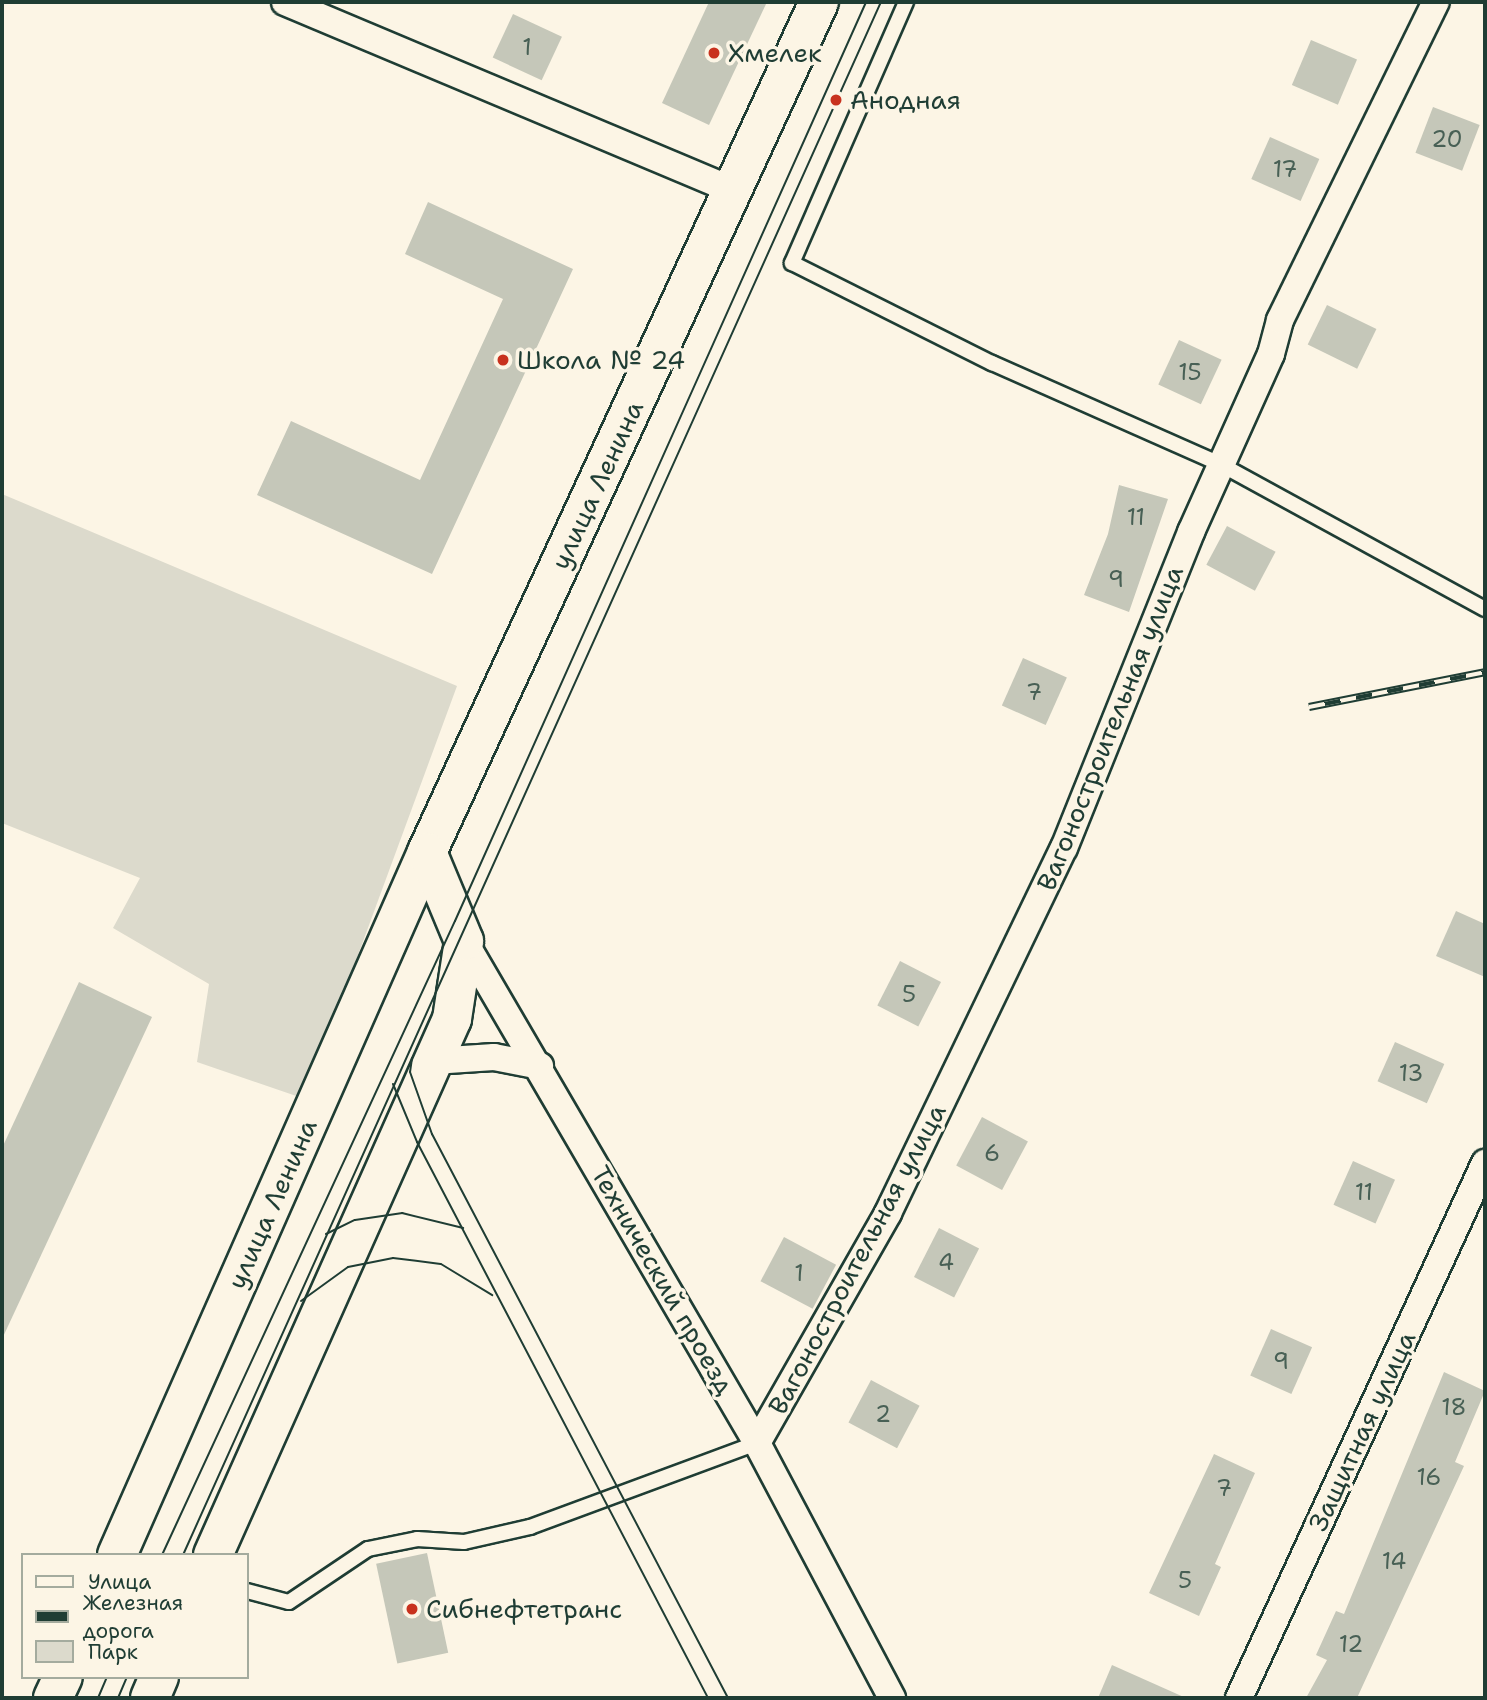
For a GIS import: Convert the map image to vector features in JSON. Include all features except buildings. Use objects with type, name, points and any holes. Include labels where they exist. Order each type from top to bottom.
[{"type":"main road","name":"улица Ленина","points":[[118,1553],[427,852],[819,2]]},
{"type":"main road","points":[[214,1553],[452,1019],[464,941],[427,852]]},
{"type":"main road","points":[[53,1698],[61,1679]]},
{"type":"main road","points":[[150,1698],[158,1679]]},
{"type":"street","points":[[285,2],[733,190]]},
{"type":"street","name":"Вагоностроительная улица","points":[[757,1443],[888,1213],[1064,848],[1220,464],[1271,354],[1280,320],[1436,2]]},
{"type":"street","name":"Технический проезд","points":[[464,941],[540,1066],[757,1443],[892,1698]]},
{"type":"street","points":[[433,1061],[494,1057],[540,1066]]},
{"type":"street","name":"Защитная улица","points":[[1239,1698],[1485,1163]]},
{"type":"lane","points":[[906,2],[792,263],[992,363],[1220,464],[1485,609]]},
{"type":"lane","points":[[248,1591],[289,1602],[368,1549],[417,1539],[464,1542],[530,1527],[757,1443]]},
{"type":"green space","points":[[2,494],[457,686],[305,1099],[197,1062],[209,984],[113,928],[140,878],[2,823]]},
{"type":"tram line","points":[[163,1553],[455,921],[866,2]]},
{"type":"tram line","points":[[184,1553],[881,2]]},
{"type":"tram line","points":[[412,1058],[410,1072],[432,1134],[728,1698]]},
{"type":"tram line","points":[[393,1084],[417,1142],[708,1698]]},
{"type":"tram line","points":[[326,1234],[355,1220],[402,1213],[463,1228]]},
{"type":"tram line","points":[[301,1301],[348,1267],[393,1258],[441,1264],[492,1295]]},
{"type":"tram line","points":[[98,1698],[106,1679]]},
{"type":"tram line","points":[[118,1698],[126,1679]]},
{"type":"railway","points":[[1309,707],[1485,672]]},
{"type":"place","name":"Хмелек","points":[[714,53]]},
{"type":"place","name":"Анодная","points":[[836,100]]},
{"type":"place","name":"Школа № 24","points":[[503,360]]},
{"type":"place","name":"Сибнефтетранс","points":[[412,1609]]}]
